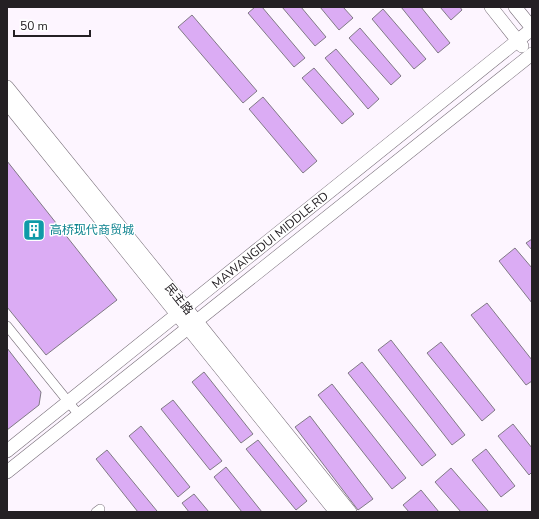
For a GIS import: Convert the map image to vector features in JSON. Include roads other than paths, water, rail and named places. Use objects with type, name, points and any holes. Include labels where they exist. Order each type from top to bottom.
[{"type":"main road","points":[[491,7],[517,41],[532,55]]},
{"type":"main road","points":[[515,7],[532,29]]},
{"type":"main road","name":"MAWANGDUI MIDDLE.RD","points":[[7,451],[532,29]]},
{"type":"main road","name":"MAWANGDUI MIDDLE.RD","points":[[7,472],[532,55]]},
{"type":"main road","name":"民主路","points":[[7,87],[182,311],[336,512]]},
{"type":"main road","name":"民主路","points":[[7,102],[182,311]]},
{"type":"main road","name":"民主路","points":[[192,324],[350,512]]},
{"type":"street","points":[[7,326],[79,415]]},
{"type":"place","name":"高桥现代商贸城","points":[[34,230]]}]
